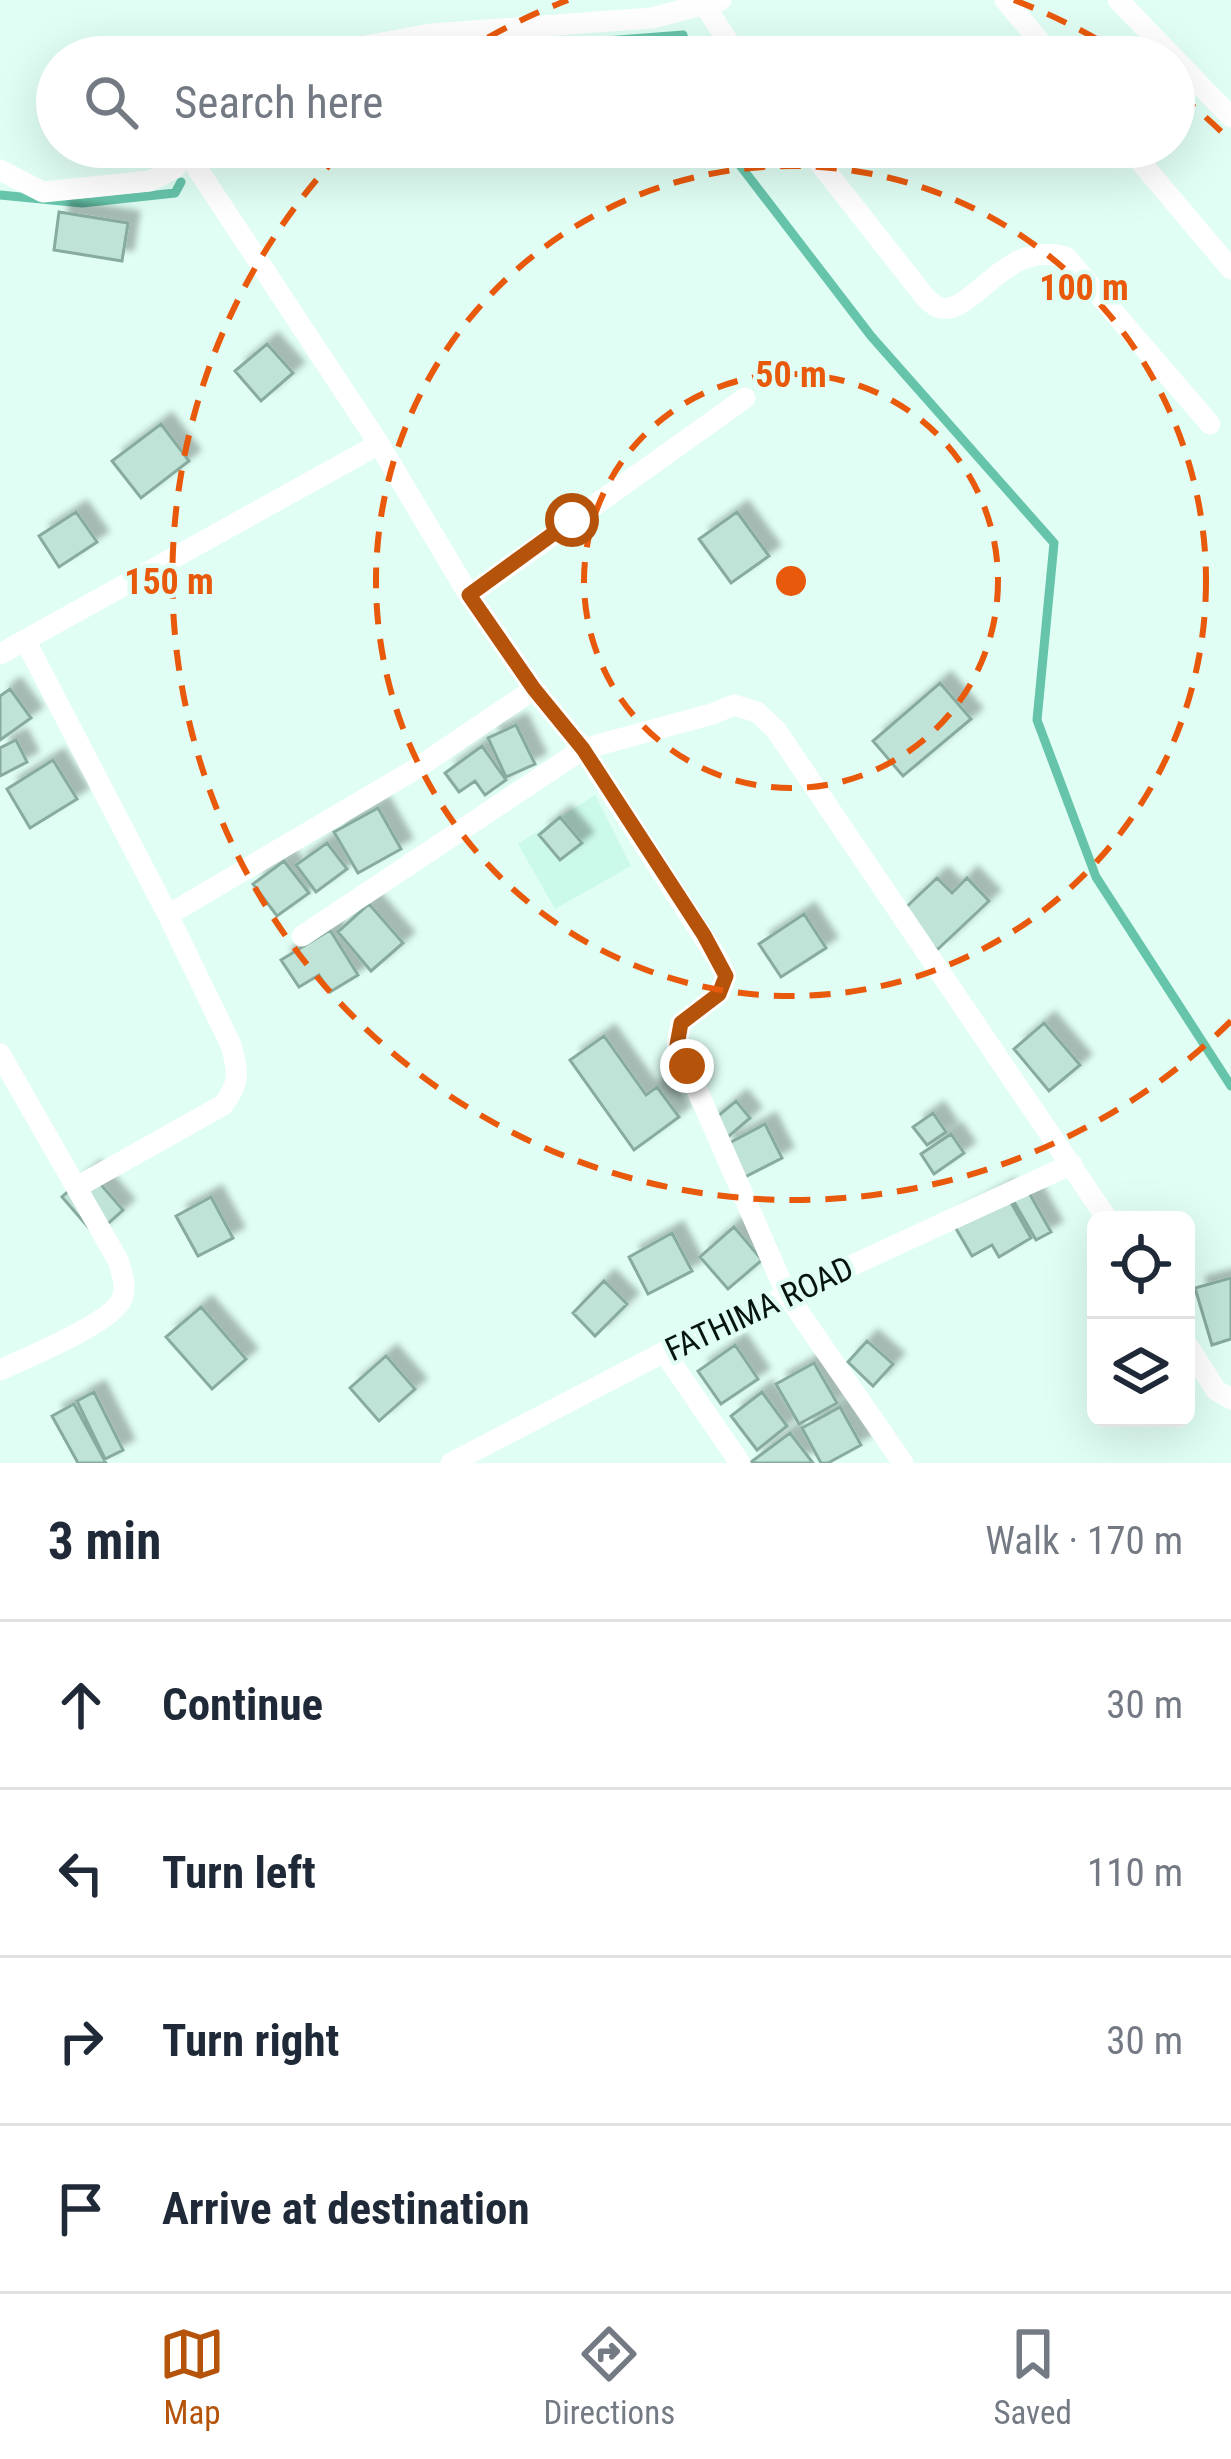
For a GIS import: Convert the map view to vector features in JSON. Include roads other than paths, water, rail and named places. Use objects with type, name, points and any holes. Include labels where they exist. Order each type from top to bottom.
[{"type":"street","points":[[1005,0],[1035,36]]},
{"type":"street","points":[[1118,0],[1153,36]]},
{"type":"street","points":[[420,36],[652,18],[712,2],[728,36]]},
{"type":"street","points":[[1195,79],[1231,116]]},
{"type":"street","points":[[0,170],[43,192],[150,181],[175,168]]},
{"type":"street","points":[[200,168],[379,444],[469,595],[534,689],[583,749],[704,935],[726,976],[719,994],[681,1023],[677,1045],[787,1295],[902,1463]]},
{"type":"street","points":[[824,168],[935,306],[946,309],[961,302],[1028,256],[1066,257],[1210,424]]},
{"type":"street","points":[[1146,168],[1231,269]]},
{"type":"street","points":[[469,595],[745,398]]},
{"type":"street","points":[[0,654],[379,444]]},
{"type":"street","points":[[25,640],[168,915],[231,1046],[236,1066],[237,1088],[223,1105],[77,1187]]},
{"type":"street","points":[[168,915],[414,770],[534,689]]},
{"type":"street","points":[[302,936],[583,749],[734,705],[757,712],[776,730],[1102,1211]]},
{"type":"street","points":[[0,1054],[119,1262],[125,1286],[120,1305],[96,1323],[0,1370]]},
{"type":"street","name":"FATHIMA ROAD","points":[[451,1463],[477,1457],[664,1352],[1072,1164]]},
{"type":"street","points":[[664,1352],[740,1463]]},
{"type":"street","points":[[1195,1357],[1216,1390],[1231,1399]]},
{"type":"waterway","points":[[670,36],[683,36]]},
{"type":"waterway","points":[[742,168],[871,336],[1054,543],[1037,720],[1096,877],[1231,1086]]},
{"type":"waterway","points":[[0,195],[82,203],[175,193],[181,182]]}]
